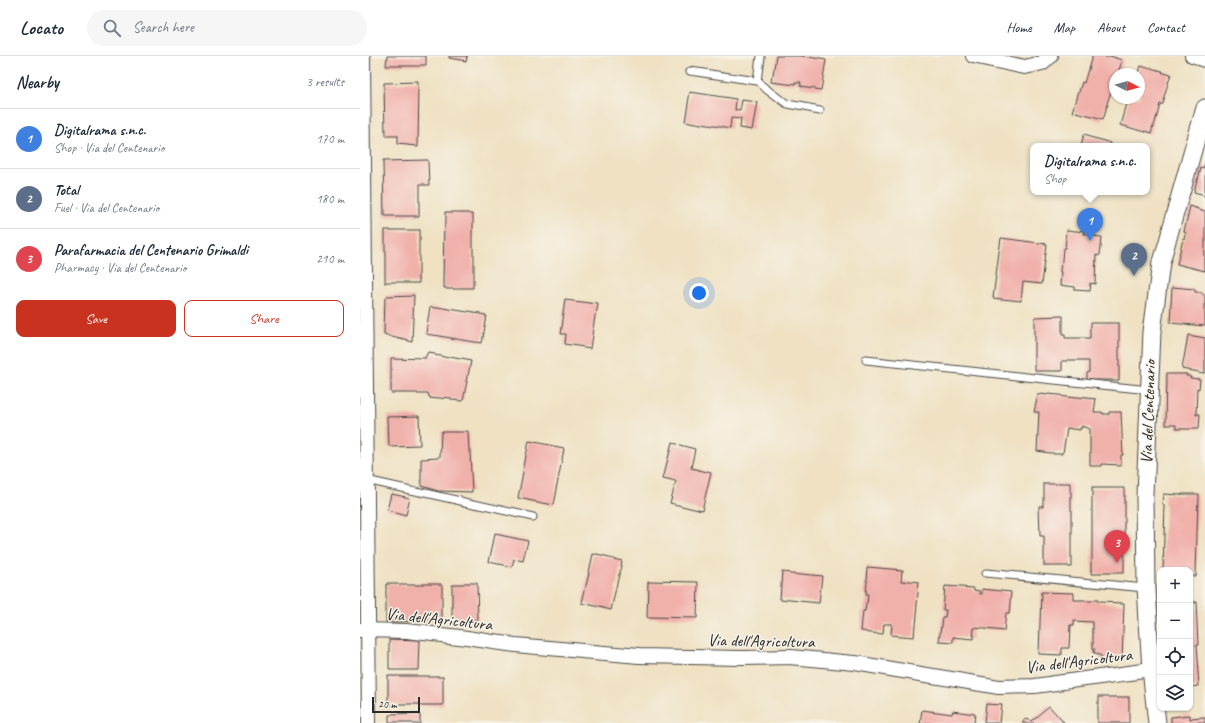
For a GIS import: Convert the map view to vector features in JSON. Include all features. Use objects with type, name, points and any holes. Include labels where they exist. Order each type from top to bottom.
[{"type":"street","points":[[363,56],[364,630],[370,723]]},
{"type":"street","points":[[973,56],[1025,67],[1042,63],[1050,56]]},
{"type":"street","points":[[1192,56],[1205,60]]},
{"type":"street","name":"Via del Centenario","points":[[1157,723],[1150,670],[1146,588],[1145,495],[1152,332],[1161,262],[1205,108]]},
{"type":"street","name":"Via dell'Agricoltura","points":[[364,630],[407,631],[468,638],[515,646],[639,656],[802,658],[855,663],[1000,687],[1034,686],[1150,670]]},
{"type":"lane","points":[[757,81],[760,56]]},
{"type":"lane","points":[[690,71],[757,81],[787,104],[820,110]]},
{"type":"lane","points":[[866,360],[1149,390]]},
{"type":"lane","points":[[363,479],[533,518]]},
{"type":"lane","points":[[986,573],[1146,588]]},
{"type":"building","points":[[387,56],[426,56],[426,66],[386,66]]},
{"type":"building","points":[[450,56],[467,56],[466,61],[450,58]]},
{"type":"building","points":[[776,56],[803,56],[826,60],[821,90],[800,87],[801,83],[795,83],[795,85],[772,82]]},
{"type":"building","points":[[1092,56],[1110,56],[1123,60],[1121,68],[1109,68],[1109,98],[1102,120],[1073,112],[1082,82],[1084,83]]},
{"type":"building","points":[[1141,65],[1171,74],[1162,103],[1159,103],[1151,134],[1121,125],[1127,104],[1145,104],[1145,68],[1140,68]]},
{"type":"building","points":[[419,82],[418,146],[397,144],[397,136],[385,136],[384,83]]},
{"type":"building","points":[[690,92],[736,99],[735,110],[740,111],[742,100],[758,102],[753,130],[740,128],[741,119],[731,118],[730,129],[685,121]]},
{"type":"building","points":[[1083,135],[1111,143],[1081,143]]},
{"type":"building","points":[[428,160],[429,185],[419,185],[419,216],[384,216],[383,161]]},
{"type":"building","points":[[1205,163],[1205,195],[1194,192],[1200,167],[1203,168]]},
{"type":"building","points":[[1190,206],[1205,211],[1205,271],[1177,264],[1183,239],[1185,240],[1186,233],[1184,232]]},
{"type":"building","points":[[445,213],[473,213],[473,288],[444,288]]},
{"type":"building","points":[[385,230],[419,230],[419,283],[385,283]]},
{"type":"building","points":[[1067,230],[1085,232],[1084,235],[1101,237],[1099,256],[1096,255],[1095,284],[1090,283],[1089,291],[1074,290],[1074,287],[1061,285],[1063,248],[1065,248]]},
{"type":"building","points":[[1001,238],[1046,244],[1041,284],[1023,282],[1021,301],[993,298]]},
{"type":"building","points":[[1172,287],[1195,289],[1195,292],[1202,292],[1202,294],[1205,294],[1205,326],[1170,323]]},
{"type":"building","points":[[414,296],[412,341],[384,334],[385,297]]},
{"type":"building","points":[[565,300],[598,304],[591,348],[564,344],[565,334],[560,334]]},
{"type":"building","points":[[431,306],[486,315],[481,343],[427,334]]},
{"type":"building","points":[[1062,316],[1062,335],[1065,335],[1065,338],[1090,338],[1090,323],[1119,323],[1119,380],[1086,380],[1086,373],[1089,372],[1089,361],[1062,361],[1062,371],[1035,371],[1035,317]]},
{"type":"building","points":[[1188,335],[1205,338],[1205,373],[1182,369]]},
{"type":"building","points":[[429,353],[471,361],[463,400],[428,397],[427,393],[391,393],[391,358],[426,359]]},
{"type":"building","points":[[1166,374],[1187,374],[1186,376],[1190,376],[1190,378],[1200,379],[1199,389],[1197,388],[1196,415],[1199,415],[1198,429],[1176,429],[1176,425],[1165,425]]},
{"type":"building","points":[[1041,394],[1096,399],[1094,412],[1109,414],[1109,412],[1121,412],[1123,455],[1121,455],[1121,465],[1101,464],[1101,466],[1090,466],[1090,429],[1083,426],[1080,430],[1067,428],[1063,453],[1037,451],[1039,412],[1034,412],[1038,395]]},
{"type":"building","points":[[419,416],[420,445],[389,446],[388,417]]},
{"type":"building","points":[[441,432],[469,432],[472,492],[438,491],[421,486],[421,459],[440,458]]},
{"type":"building","points":[[529,441],[564,448],[553,505],[518,498]]},
{"type":"building","points":[[672,443],[695,449],[691,468],[711,473],[702,511],[670,503],[676,481],[663,478]]},
{"type":"building","points":[[1043,483],[1071,483],[1071,566],[1044,566],[1044,536],[1040,536],[1039,506],[1043,506]]},
{"type":"building","points":[[1092,488],[1124,488],[1124,573],[1092,573]]},
{"type":"building","points":[[392,494],[410,498],[406,515],[388,510]]},
{"type":"building","points":[[1164,494],[1198,494],[1196,576],[1193,576],[1193,567],[1163,567],[1165,505],[1163,504]]},
{"type":"building","points":[[495,534],[528,541],[523,561],[514,559],[512,567],[489,562]]},
{"type":"building","points":[[593,554],[622,561],[611,610],[582,603]]},
{"type":"building","points":[[867,567],[903,570],[902,581],[919,583],[914,637],[891,635],[892,624],[884,624],[883,633],[861,631],[863,611],[865,611],[868,594],[865,594]]},
{"type":"building","points":[[782,572],[822,576],[819,603],[780,599]]},
{"type":"building","points":[[648,581],[698,582],[697,618],[647,617]]},
{"type":"building","points":[[386,584],[442,584],[442,621],[386,622]]},
{"type":"building","points":[[452,584],[477,584],[478,621],[452,622]]},
{"type":"building","points":[[945,586],[974,588],[974,590],[980,591],[980,594],[982,594],[982,589],[1011,592],[1009,614],[1006,614],[1004,631],[974,628],[973,639],[953,637],[953,643],[939,642],[942,617],[945,617],[946,610],[943,610]]},
{"type":"building","points":[[1041,592],[1074,593],[1074,600],[1098,600],[1098,602],[1124,603],[1122,660],[1100,660],[1100,655],[1093,654],[1092,622],[1073,621],[1073,626],[1070,626],[1069,648],[1061,648],[1061,655],[1039,654]]},
{"type":"building","points":[[1196,601],[1198,645],[1196,645],[1199,686],[1193,687],[1193,603],[1193,602]]},
{"type":"building","points":[[389,639],[420,640],[419,670],[389,670]]},
{"type":"building","points":[[388,676],[443,676],[443,705],[388,705]]},
{"type":"building","points":[[1098,697],[1129,697],[1129,723],[1098,723]]},
{"type":"building","points":[[986,704],[1002,705],[1000,723],[984,723]]},
{"type":"building","points":[[1049,706],[1064,723],[1022,723],[1028,718],[1031,721]]},
{"type":"building","points":[[922,710],[952,714],[953,711],[975,714],[974,723],[920,723]]},
{"type":"building","points":[[420,714],[420,723],[389,723],[389,715]]},
{"type":"building","points":[[1190,715],[1190,719],[1205,718],[1205,723],[1171,723],[1171,717]]},
{"type":"place","name":"Digitalrama s.n.c.","points":[[1090,241]]},
{"type":"place","name":"Total","points":[[1134,276]]},
{"type":"place","name":"Parafarmacia del Centenario Grimaldi","points":[[1117,563]]}]
